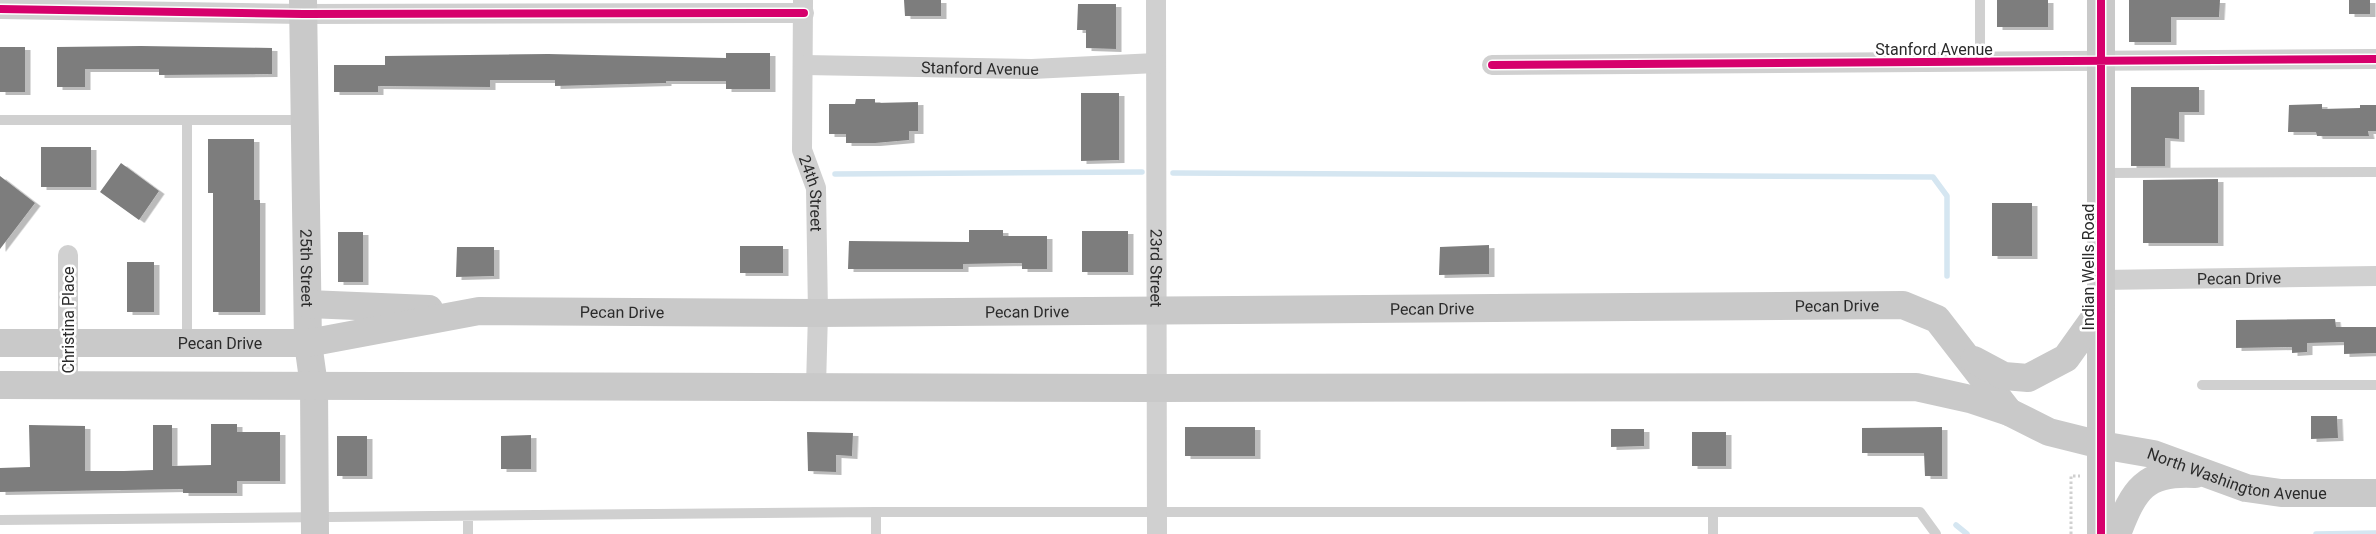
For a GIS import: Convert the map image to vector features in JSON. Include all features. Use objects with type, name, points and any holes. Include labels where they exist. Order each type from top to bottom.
[{"type":"main road","name":"Indian Wells Road","points":[[2101,0],[2102,534]]},
{"type":"main road","name":"25th Street","points":[[303,7],[308,343],[314,386],[315,526]]},
{"type":"main road","points":[[308,304],[479,311]]},
{"type":"main road","name":"Pecan Drive","points":[[0,343],[308,343],[479,311],[818,313],[1903,305],[1937,319],[1968,356],[2009,412]]},
{"type":"main road","points":[[1968,356],[2004,376],[2028,378],[2066,358],[2101,310]]},
{"type":"main road","name":"Pecan Drive","points":[[0,385],[1156,388],[1916,387],[1970,399],[2009,412],[2049,432],[2101,445]]},
{"type":"main road","name":"North Washington Avenue","points":[[2101,445],[2153,454],[2246,488],[2281,493],[2376,493]]},
{"type":"main road","points":[[2116,534],[2131,498],[2156,477],[2177,473],[2210,475]]},
{"type":"street","name":"23rd Street","points":[[1156,0],[1155,311],[1157,534]]},
{"type":"street","points":[[0,9],[804,7]]},
{"type":"street","name":"24th Street","points":[[804,7],[802,150],[816,188],[818,313],[816,386]]},
{"type":"street","name":"Stanford Avenue","points":[[1492,66],[2376,59]]},
{"type":"street","name":"Stanford Avenue","points":[[804,65],[1032,69],[1156,63]]},
{"type":"street","name":"Christina Place","points":[[68,255],[68,385]]},
{"type":"street","name":"Pecan Drive","points":[[2101,280],[2376,276]]},
{"type":"lane","points":[[1980,0],[1980,63]]},
{"type":"lane","points":[[0,120],[304,120]]},
{"type":"lane","points":[[187,120],[187,342]]},
{"type":"lane","points":[[2101,173],[2376,172]]},
{"type":"lane","points":[[2202,385],[2376,385]]},
{"type":"lane","points":[[0,520],[315,526],[468,516],[876,512],[1920,512],[1936,534]]},
{"type":"lane","points":[[876,512],[876,534]]},
{"type":"lane","points":[[1713,512],[1713,534]]},
{"type":"lane","points":[[468,516],[468,534]]},
{"type":"building","points":[[904,0],[941,0],[941,16],[905,16]]},
{"type":"building","points":[[1997,0],[2048,0],[2048,27],[1997,27]]},
{"type":"building","points":[[2129,0],[2220,0],[2219,17],[2171,17],[2171,42],[2129,42]]},
{"type":"building","points":[[2349,0],[2370,0],[2370,14],[2349,14]]},
{"type":"building","points":[[1078,4],[1116,4],[1116,49],[1086,48],[1086,30],[1077,30]]},
{"type":"building","points":[[0,47],[25,47],[25,92],[0,92]]},
{"type":"building","points":[[57,47],[272,48],[272,74],[159,75],[159,69],[85,69],[85,87],[57,87]]},
{"type":"building","points":[[726,53],[770,53],[770,89],[726,89],[726,81],[666,81],[666,83],[555,86],[555,80],[490,80],[490,87],[378,86],[378,92],[334,92],[334,65],[385,65],[385,56],[548,54],[726,58]]},
{"type":"building","points":[[2131,87],[2199,87],[2199,112],[2179,112],[2179,139],[2165,138],[2165,166],[2131,166]]},
{"type":"building","points":[[1081,93],[1119,93],[1119,160],[1081,161]]},
{"type":"building","points":[[856,99],[875,99],[875,103],[918,102],[918,131],[909,131],[909,140],[875,143],[846,143],[846,134],[829,134],[829,104],[855,104]]},
{"type":"building","points":[[2322,104],[2322,109],[2360,108],[2360,105],[2376,105],[2376,131],[2368,131],[2369,136],[2317,136],[2316,132],[2288,132],[2289,105]]},
{"type":"building","points":[[208,139],[254,139],[254,200],[260,200],[260,312],[213,312],[213,193],[208,193]]},
{"type":"building","points":[[41,147],[91,147],[91,187],[41,187]]},
{"type":"building","points":[[121,163],[159,191],[139,220],[100,192]]},
{"type":"building","points":[[0,176],[35,203],[0,249]]},
{"type":"building","points":[[2218,179],[2218,243],[2143,243],[2143,180]]},
{"type":"building","points":[[1992,203],[2032,203],[2032,256],[1992,256]]},
{"type":"building","points":[[969,230],[1003,230],[1003,236],[1047,236],[1047,269],[1022,269],[1022,263],[963,264],[963,269],[848,269],[849,241],[969,242]]},
{"type":"building","points":[[1082,231],[1128,231],[1128,272],[1082,272]]},
{"type":"building","points":[[338,232],[363,232],[363,282],[338,282]]},
{"type":"building","points":[[1489,245],[1489,274],[1439,275],[1440,247]]},
{"type":"building","points":[[740,246],[783,246],[783,273],[740,273]]},
{"type":"building","points":[[457,247],[494,247],[494,276],[456,277]]},
{"type":"building","points":[[127,262],[154,262],[154,312],[127,312]]},
{"type":"building","points":[[2335,319],[2336,327],[2376,327],[2376,353],[2344,354],[2344,342],[2307,343],[2307,352],[2292,353],[2292,347],[2236,348],[2236,320]]},
{"type":"building","points":[[2311,416],[2337,416],[2338,438],[2311,439]]},
{"type":"building","points":[[211,424],[237,424],[237,432],[280,432],[280,481],[237,481],[237,493],[183,493],[183,489],[0,492],[0,468],[30,467],[29,425],[85,426],[85,471],[124,471],[153,470],[153,425],[172,425],[172,466],[211,465]]},
{"type":"building","points":[[1185,427],[1255,427],[1255,456],[1185,456]]},
{"type":"building","points":[[1942,427],[1942,476],[1925,476],[1924,453],[1862,453],[1862,428]]},
{"type":"building","points":[[1611,429],[1644,429],[1644,446],[1611,447]]},
{"type":"building","points":[[807,432],[853,433],[852,456],[836,455],[836,472],[808,471]]},
{"type":"building","points":[[1692,432],[1726,432],[1726,466],[1692,466]]},
{"type":"building","points":[[531,435],[531,469],[501,469],[501,436]]},
{"type":"building","points":[[337,436],[367,436],[367,476],[337,476]]},
{"type":"waterway","points":[[835,174],[1142,172]]},
{"type":"waterway","points":[[1173,173],[1933,177],[1947,196],[1947,276]]},
{"type":"waterway","points":[[1956,525],[1967,534]]},
{"type":"waterway","points":[[2316,534],[2376,533]]},
{"type":"cycle path","points":[[2101,0],[2101,534]]},
{"type":"cycle path","points":[[0,9],[303,14],[804,13]]},
{"type":"cycle path","points":[[1492,65],[2376,59]]}]
